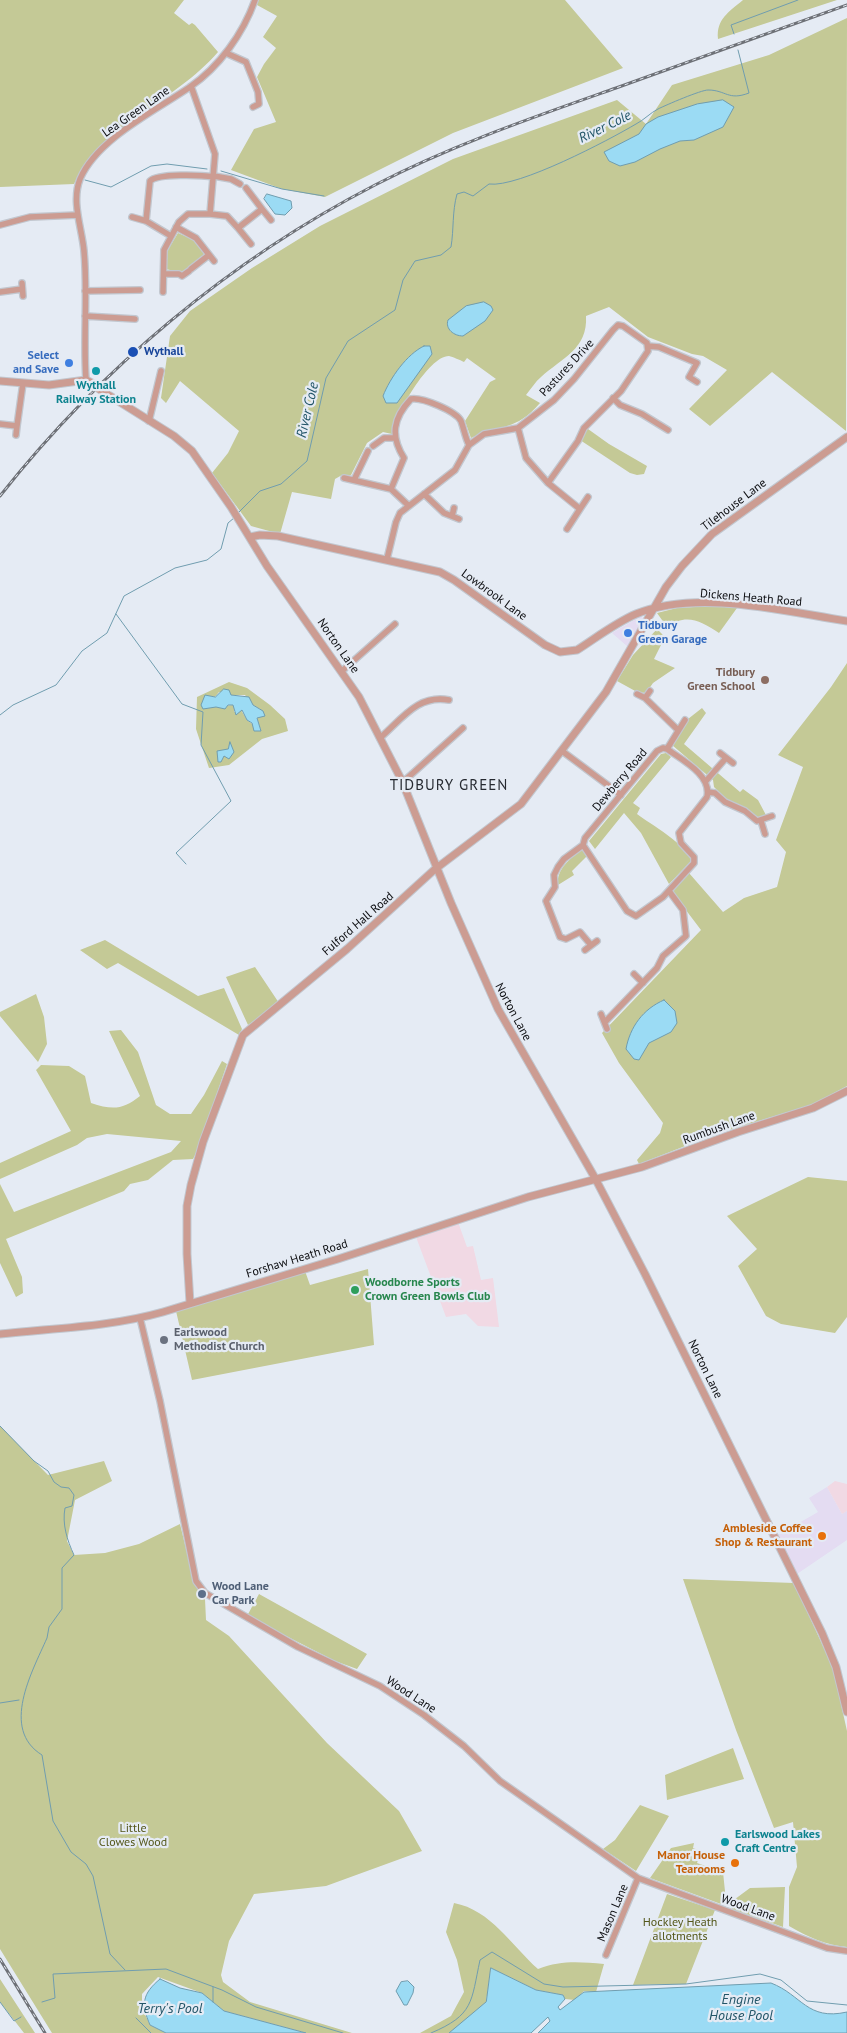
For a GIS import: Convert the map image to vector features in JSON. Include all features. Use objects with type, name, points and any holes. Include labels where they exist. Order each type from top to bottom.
[{"type":"street","name":"Lea Green Lane","points":[[86,380],[84,250],[78,215],[78,187],[90,162],[123,133],[191,86],[226,53],[244,24],[254,0]]},
{"type":"street","points":[[226,53],[241,58],[246,62],[258,92],[260,104],[253,107]]},
{"type":"street","points":[[191,86],[215,154],[210,214]]},
{"type":"street","points":[[146,221],[151,179],[173,176],[214,176],[231,179],[240,184]]},
{"type":"street","points":[[246,188],[271,220]]},
{"type":"street","points":[[238,228],[262,209]]},
{"type":"street","points":[[164,292],[163,255],[181,218],[188,214],[227,216],[251,244]]},
{"type":"street","points":[[0,225],[30,216],[78,215]]},
{"type":"street","points":[[132,217],[146,221],[171,236]]},
{"type":"street","points":[[176,227],[196,238],[214,261]]},
{"type":"street","points":[[164,274],[179,274],[182,276],[209,255]]},
{"type":"street","points":[[0,292],[22,289]]},
{"type":"street","points":[[85,291],[140,290]]},
{"type":"street","points":[[85,316],[104,315],[114,319],[135,319]]},
{"type":"street","name":"Pastures Drive","points":[[469,444],[484,434],[518,428],[554,400],[574,379],[618,325],[623,326],[644,340],[648,346]]},
{"type":"street","points":[[548,483],[578,441],[584,428],[629,382],[648,346],[659,346],[697,363],[689,377],[697,382]]},
{"type":"street","points":[[149,421],[161,371]]},
{"type":"street","points":[[0,381],[49,385],[86,380]]},
{"type":"street","name":"Norton Lane","points":[[86,380],[179,440],[192,451],[234,510],[267,566],[342,670],[402,782],[474,959],[498,1009],[595,1178],[666,1315],[822,1633],[836,1667],[847,1712]]},
{"type":"street","points":[[16,435],[23,383]]},
{"type":"street","points":[[387,559],[398,517],[455,470],[469,444],[461,420],[456,415],[418,398],[411,399],[406,404],[394,429],[394,438],[404,458],[391,489]]},
{"type":"street","points":[[613,398],[620,405],[642,414],[668,430]]},
{"type":"street","points":[[0,424],[17,426]]},
{"type":"street","points":[[518,428],[526,458],[548,483],[580,509]]},
{"type":"street","name":"Tilehouse Lane","points":[[653,610],[682,566],[712,534],[847,437]]},
{"type":"street","points":[[373,446],[384,438],[394,438]]},
{"type":"street","points":[[354,480],[368,450]]},
{"type":"street","points":[[344,478],[391,489],[409,506]]},
{"type":"street","points":[[424,494],[434,505],[459,519]]},
{"type":"street","points":[[567,529],[588,497]]},
{"type":"street","points":[[452,516],[454,508]]},
{"type":"street","name":"Lowbrook Lane","points":[[250,537],[260,535],[278,536],[387,559],[447,575],[546,645],[560,652],[577,650],[628,618],[653,610]]},
{"type":"street","name":"Dickens Heath Road","points":[[653,610],[685,604],[716,603],[847,621]]},
{"type":"street","name":"Fulford Hall Road","points":[[190,1303],[187,1254],[188,1206],[191,1185],[203,1142],[243,1035],[339,956],[437,868],[521,804],[606,692],[653,610]]},
{"type":"street","points":[[342,670],[395,624]]},
{"type":"street","points":[[435,689],[436,698]]},
{"type":"street","points":[[645,698],[650,692]]},
{"type":"street","points":[[637,694],[645,698],[678,730]]},
{"type":"street","points":[[380,738],[419,703],[436,698],[449,700]]},
{"type":"street","points":[[667,748],[685,720]]},
{"type":"street","points":[[402,782],[463,728]]},
{"type":"street","name":"Dewberry Road","points":[[586,950],[594,943],[580,932],[566,939],[560,937],[546,900],[555,887],[554,875],[558,867],[564,859],[583,845],[585,838],[657,751],[667,748],[706,781]]},
{"type":"street","points":[[562,751],[621,795]]},
{"type":"street","points":[[720,753],[733,763]]},
{"type":"street","points":[[583,845],[631,915],[636,916],[669,891],[694,862],[694,857],[681,843],[679,832],[707,797],[706,781],[726,758]]},
{"type":"street","points":[[708,792],[715,793],[731,806],[742,809],[753,819],[761,821],[772,816]]},
{"type":"street","points":[[761,821],[765,834]]},
{"type":"street","points":[[606,1021],[657,968],[663,956],[686,936],[683,910],[669,891]]},
{"type":"street","points":[[634,974],[643,983]]},
{"type":"street","points":[[601,1014],[606,1021],[608,1029]]},
{"type":"street","name":"Rumbush Lane","points":[[595,1178],[650,1165],[738,1132],[813,1108],[847,1091]]},
{"type":"street","name":"Forshaw Heath Road","points":[[0,1334],[87,1326],[140,1318],[595,1178]]},
{"type":"street","name":"Wood Lane","points":[[140,1318],[160,1401],[196,1580],[204,1593],[298,1646],[380,1686],[424,1715],[464,1746],[500,1781],[638,1878],[827,1948],[847,1951]]},
{"type":"street","name":"Mason Lane","points":[[606,1955],[638,1878]]},
{"type":"shaded area","points":[[641,616],[644,620],[628,647],[612,633]]},
{"type":"shaded area","points":[[458,1222],[467,1247],[473,1246],[481,1280],[493,1278],[499,1327],[478,1326],[466,1314],[446,1317],[416,1237]]},
{"type":"shaded area","points":[[835,1481],[847,1484],[847,1511],[842,1514],[827,1487]]},
{"type":"shaded area","points":[[827,1487],[842,1514],[847,1511],[847,1540],[797,1574],[778,1535],[818,1512],[809,1498]]},
{"type":"green space","points":[[0,0],[184,0],[174,13],[189,25],[192,23],[195,25],[218,52],[181,86],[121,129],[103,145],[87,163],[74,184],[0,187]]},
{"type":"green space","points":[[258,0],[565,0],[623,68],[453,133],[325,197],[282,189],[231,170],[254,129],[276,122],[257,77],[276,48],[263,37],[277,16],[257,5]]},
{"type":"green space","points":[[743,0],[837,0],[718,39],[719,26],[724,16]]},
{"type":"green space","points":[[847,18],[846,431],[772,372],[710,426],[689,409],[727,370],[703,356],[692,354],[648,337],[609,307],[586,316],[586,327],[578,345],[539,379],[526,395],[540,403],[531,412],[515,423],[471,438],[465,421],[490,382],[496,379],[467,358],[464,362],[449,356],[441,359],[432,366],[414,388],[399,414],[392,434],[383,432],[367,443],[351,475],[342,475],[335,479],[331,499],[292,492],[280,534],[251,526],[212,473],[228,453],[239,431],[180,381],[166,403],[161,398],[170,336],[190,311],[252,268],[320,226],[453,159],[617,100],[646,124],[672,85],[769,55]]},
{"type":"green space","points":[[178,233],[194,240],[204,253],[203,256],[182,273],[166,269],[166,253]]},
{"type":"green space","points":[[588,429],[609,444],[647,466],[644,474],[630,473],[580,440],[584,430]]},
{"type":"green space","points":[[712,606],[737,608],[719,633],[693,620],[681,620],[667,627],[657,613],[677,608]]},
{"type":"green space","points":[[657,629],[665,637],[654,659],[675,668],[653,683],[646,693],[637,692],[617,681],[633,655]]},
{"type":"green space","points":[[847,663],[847,1086],[814,1104],[716,1134],[639,1164],[637,1160],[660,1133],[663,1123],[619,1063],[602,1033],[701,930],[673,893],[673,889],[689,873],[723,912],[744,898],[777,887],[786,852],[776,840],[803,767],[778,755],[831,687]]},
{"type":"green space","points":[[229,682],[247,688],[285,719],[288,731],[262,739],[229,765],[209,768],[196,729],[197,697]],"holes":[[[219,692],[231,695],[245,695],[253,705],[260,709],[257,718],[261,731],[247,720],[241,710],[234,712],[234,705],[203,708],[211,696],[215,697]]]},
{"type":"green space","points":[[702,708],[706,713],[684,744],[740,792],[743,789],[758,800],[767,817],[760,820],[748,809],[730,803],[714,787],[713,780],[672,745],[688,719]]},
{"type":"green space","points":[[666,753],[671,757],[633,803],[640,808],[637,814],[668,835],[683,848],[691,861],[669,884],[641,833],[624,813],[595,849],[589,841],[661,754]]},
{"type":"green space","points":[[582,849],[587,856],[572,871],[574,875],[558,885],[559,874],[562,869]]},
{"type":"green space","points":[[105,940],[198,996],[224,988],[242,1029],[239,1035],[118,963],[107,969],[80,950]]},
{"type":"green space","points":[[255,967],[279,1003],[248,1025],[226,977]]},
{"type":"green space","points":[[36,994],[44,1017],[47,1044],[38,1062],[0,1016],[0,1012]]},
{"type":"green space","points":[[121,1030],[138,1052],[156,1105],[170,1114],[191,1114],[204,1095],[222,1061],[227,1064],[198,1149],[193,1159],[173,1160],[148,1180],[130,1184],[124,1191],[6,1239],[22,1277],[23,1293],[16,1297],[0,1263],[0,1184],[14,1212],[171,1152],[181,1141],[107,1134],[87,1138],[77,1145],[0,1179],[0,1163],[71,1131],[36,1070],[41,1065],[69,1066],[85,1076],[91,1103],[111,1108],[128,1104],[140,1096],[109,1031]]},
{"type":"green space","points":[[808,1177],[847,1181],[847,1317],[835,1333],[781,1324],[766,1316],[738,1266],[757,1249],[727,1216]]},
{"type":"green space","points":[[368,1269],[374,1345],[192,1380],[176,1311],[305,1271],[310,1285]]},
{"type":"green space","name":"Little Clowes Wood","points":[[0,1426],[48,1475],[104,1461],[112,1481],[75,1500],[67,1541],[74,1555],[105,1553],[139,1544],[180,1524],[194,1582],[205,1599],[206,1620],[229,1636],[327,1743],[399,1811],[422,1851],[326,1886],[254,1894],[229,1941],[221,1975],[223,1982],[250,2002],[352,2033],[306,2033],[224,2011],[202,1993],[158,1977],[142,1994],[142,2008],[150,2025],[166,2033],[52,2033],[0,1949]]},
{"type":"green space","points":[[683,1579],[794,1583],[833,1668],[847,1731],[847,1947],[817,1940],[789,1926],[789,1887],[797,1867],[793,1822],[774,1828],[736,1730]]},
{"type":"green space","points":[[259,1594],[367,1654],[357,1669],[335,1661],[247,1616]]},
{"type":"green space","points":[[733,1748],[744,1779],[667,1800],[665,1775]]},
{"type":"green space","points":[[640,1805],[669,1816],[636,1871],[603,1849],[615,1840]]},
{"type":"green space","points":[[694,1843],[693,1848],[701,1851],[697,1863],[723,1872],[726,1901],[721,1904],[650,1878],[671,1848]]},
{"type":"green space","points":[[785,1887],[783,1927],[732,1909],[731,1902],[750,1888]]},
{"type":"green space","name":"Hockley Heath allotments","points":[[667,1894],[715,1910],[686,1984],[633,1985]]},
{"type":"green space","points":[[454,1903],[479,1913],[490,1921],[538,1969],[563,1963],[604,1964],[596,1992],[584,1991],[575,2000],[565,1999],[563,1995],[536,1990],[491,1968],[486,2002],[462,2024],[449,2033],[420,2033],[451,2016],[464,1992],[457,1960],[446,1932]]},
{"type":"green space","points":[[0,1979],[35,2033],[24,2033],[0,2002]]},
{"type":"water","points":[[723,100],[734,107],[723,127],[694,140],[680,141],[635,162],[620,166],[609,161],[604,152],[639,134],[646,124],[658,117],[697,104]]},
{"type":"water","points":[[267,194],[291,201],[292,208],[285,215],[275,214],[264,199]]},
{"type":"water","points":[[484,302],[491,306],[493,310],[485,321],[463,336],[456,335],[449,329],[448,320],[466,306]]},
{"type":"water","points":[[424,346],[430,346],[432,354],[397,403],[386,403],[383,396],[395,374],[411,355]]},
{"type":"water","points":[[224,689],[229,690],[231,695],[249,697],[253,705],[263,711],[265,716],[257,718],[261,731],[254,731],[252,723],[247,720],[242,710],[236,715],[233,705],[228,705],[225,709],[216,707],[203,709],[201,705],[205,695],[215,697]]},
{"type":"water","points":[[230,742],[234,752],[229,759],[224,756],[221,762],[218,762],[217,751],[228,749]]},
{"type":"water","points":[[664,1000],[675,1011],[677,1023],[671,1032],[649,1043],[639,1060],[634,1059],[626,1049],[634,1026],[650,1008]]},
{"type":"water","name":"Engine House Pool","points":[[491,1968],[536,1990],[563,1995],[565,1999],[558,2007],[560,2010],[584,1992],[771,1983],[782,1988],[814,2010],[834,2014],[847,2012],[847,2033],[538,2033],[550,2021],[548,2017],[531,2033],[449,2033],[486,2002]]},
{"type":"water","name":"Terry's Pool","points":[[160,1979],[180,1988],[202,1993],[224,2011],[306,2033],[166,2033],[150,2025],[144,2005],[150,1990]]},
{"type":"water","points":[[408,1981],[414,1987],[413,1993],[407,2005],[404,2005],[396,1991],[401,1982]]},
{"type":"waterway","name":"River Cole","points":[[734,34],[731,25],[798,0]]},
{"type":"waterway","name":"River Cole","points":[[238,513],[260,491],[281,484],[307,461],[326,378],[348,341],[395,310],[403,280],[415,261],[441,255],[451,247],[454,207],[457,194],[464,192],[473,196],[489,184],[520,179],[563,162],[606,141],[639,122],[652,112],[698,92],[714,90],[732,96],[749,93],[738,50]]},
{"type":"waterway","points":[[85,180],[111,187],[151,166],[167,164],[207,169]]},
{"type":"waterway","points":[[221,171],[282,189],[324,196]]},
{"type":"waterway","name":"River Cole","points":[[0,715],[13,705],[56,685],[82,651],[107,633],[124,596],[175,568],[207,560],[221,549],[228,523],[234,518]]},
{"type":"waterway","points":[[116,614],[182,704],[203,712],[201,745],[231,801],[176,853],[186,864]]},
{"type":"waterway","points":[[0,1426],[34,1461],[48,1471],[54,1482],[61,1487],[69,1488],[74,1495],[72,1506],[65,1508],[64,1514],[66,1532],[74,1555],[62,1568],[62,1609],[49,1627],[47,1638],[28,1683],[21,1716],[23,1731],[30,1744],[42,1755],[53,1821],[71,1852],[86,1864],[93,1876],[110,1954],[125,1970]]},
{"type":"waterway","points":[[0,1703],[19,1700]]},
{"type":"waterway","points":[[431,2033],[456,2020],[463,2013],[472,1997],[480,1960],[492,1952],[544,1984],[563,1987],[686,1984],[760,1974],[781,1980],[807,2001],[847,2005]]},
{"type":"waterway","points":[[42,2002],[55,1998],[53,1974],[166,1969],[222,1990],[256,2007],[343,2033]]},
{"type":"waterway","points":[[213,1987],[213,2002]]},
{"type":"waterway","points":[[0,2002],[14,2021],[21,2017]]},
{"type":"waterway","points":[[136,2018],[151,2033]]},
{"type":"railway","points":[[0,496],[39,449],[125,361],[219,283],[269,247],[321,215],[375,185],[463,144],[847,5]]},
{"type":"railway","points":[[0,1959],[45,2033]]},
{"type":"place","name":"Wythall","points":[[133,352]]},
{"type":"place","name":"Select and Save","points":[[69,363]]},
{"type":"place","name":"Wythall Railway Station","points":[[96,371]]},
{"type":"place","name":"Tidbury Green Garage","points":[[628,633]]},
{"type":"place","name":"Tidbury Green School","points":[[765,680]]},
{"type":"place","name":"Woodborne Sports Crown Green Bowls Club","points":[[355,1290]]},
{"type":"place","name":"Earlswood Methodist Church","points":[[164,1340]]},
{"type":"place","name":"Ambleside Coffee Shop & Restaurant","points":[[822,1536]]},
{"type":"place","name":"Wood Lane Car Park","points":[[202,1594]]},
{"type":"place","name":"Earlswood Lakes Craft Centre","points":[[725,1842]]},
{"type":"place","name":"Manor House Tearooms","points":[[735,1863]]},
{"type":"district","name":"TIDBURY GREEN","points":[[449,786]]}]
